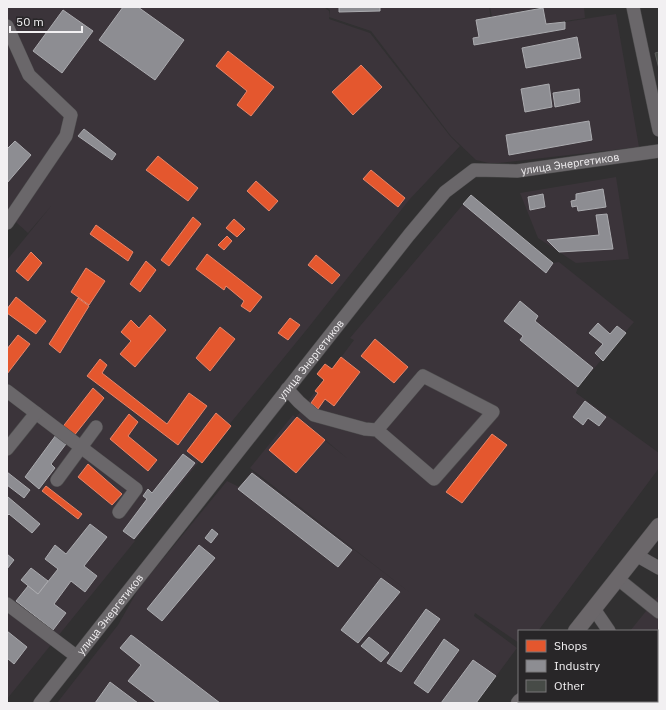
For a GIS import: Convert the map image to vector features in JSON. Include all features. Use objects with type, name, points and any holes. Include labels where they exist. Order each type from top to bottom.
[{"type":"main road","points":[[577,630],[659,526]]},
{"type":"street","points":[[633,7],[659,130]]},
{"type":"street","points":[[7,26],[29,75],[71,115],[66,136],[7,222]]},
{"type":"street","name":"улица Энергетиков","points":[[40,703],[444,192],[474,170],[517,171],[659,151]]},
{"type":"street","points":[[287,389],[314,415],[365,429],[377,430],[434,479],[494,412],[423,376],[377,430]]},
{"type":"street","points":[[7,391],[136,489],[119,512]]},
{"type":"street","points":[[7,449],[36,413]]},
{"type":"street","points":[[57,480],[96,427]]},
{"type":"street","points":[[636,556],[659,568]]},
{"type":"street","points":[[618,579],[659,612]]},
{"type":"street","points":[[7,604],[76,656]]},
{"type":"street","points":[[594,609],[608,630]]},
{"type":"shaded area","points":[[7,7],[324,7],[329,11],[329,19],[370,33],[450,136],[460,146],[409,200],[308,328],[135,540],[129,536],[135,541],[7,699],[7,260],[52,205],[28,233],[7,214]]},
{"type":"shaded area","points":[[326,7],[489,7],[493,34],[473,38],[474,45],[566,29],[565,22],[616,14],[639,147],[499,163],[489,163],[476,160],[451,136],[371,31],[329,17],[330,10]]},
{"type":"shaded area","points":[[490,7],[543,7],[492,17]]},
{"type":"shaded area","points":[[543,7],[584,7],[585,18],[546,24]]},
{"type":"shaded area","points":[[616,177],[629,259],[576,263],[538,238],[520,193]]},
{"type":"shaded area","points":[[471,195],[553,263],[559,262],[634,322],[578,387],[576,393],[659,453],[659,468],[539,630],[518,630],[518,642],[475,613],[474,616],[517,648],[476,703],[57,703],[118,625],[139,588],[227,481],[239,487],[252,471],[413,595],[250,468],[293,415],[348,459],[297,416],[354,340],[350,338]]},
{"type":"shaded area","points":[[659,595],[659,703],[573,703],[658,702],[658,630],[631,630]]},
{"type":"building: Shops","points":[[228,51],[274,87],[251,116],[237,105],[247,91],[216,66]]},
{"type":"building: Shops","points":[[361,65],[382,87],[353,115],[332,92]]},
{"type":"building: Shops","points":[[158,156],[198,188],[188,201],[146,170]]},
{"type":"building: Shops","points":[[371,170],[405,198],[398,207],[363,179]]},
{"type":"building: Shops","points":[[256,181],[278,201],[269,211],[247,191]]},
{"type":"building: Shops","points":[[193,217],[201,224],[169,266],[161,260]]},
{"type":"building: Shops","points":[[234,219],[245,229],[237,237],[226,228]]},
{"type":"building: Shops","points":[[96,225],[133,252],[128,261],[90,234]]},
{"type":"building: Shops","points":[[227,236],[232,241],[224,250],[218,245]]},
{"type":"building: Shops","points":[[31,252],[42,263],[28,281],[16,271]]},
{"type":"building: Shops","points":[[207,254],[262,297],[250,312],[241,306],[244,301],[226,286],[224,290],[196,269]]},
{"type":"building: Shops","points":[[316,255],[340,275],[332,284],[308,265]]},
{"type":"building: Shops","points":[[146,261],[156,270],[140,292],[130,284]]},
{"type":"building: Shops","points":[[86,268],[105,281],[89,305],[71,292]]},
{"type":"building: Shops","points":[[16,297],[46,321],[36,334],[7,313],[7,309]]},
{"type":"building: Shops","points":[[78,298],[89,306],[60,353],[49,344]]},
{"type":"building: Shops","points":[[150,315],[166,330],[135,367],[120,354],[131,341],[121,332],[131,320],[139,328]]},
{"type":"building: Shops","points":[[290,318],[300,325],[288,340],[278,333]]},
{"type":"building: Shops","points":[[220,327],[235,339],[210,371],[196,358]]},
{"type":"building: Shops","points":[[18,335],[30,344],[7,374],[7,349]]},
{"type":"building: Shops","points":[[375,339],[408,367],[394,383],[361,356]]},
{"type":"building: Shops","points":[[341,357],[360,372],[334,406],[325,399],[318,409],[311,403],[318,393],[315,391],[324,380],[317,374],[325,364],[332,369]]},
{"type":"building: Shops","points":[[100,359],[107,365],[102,373],[167,424],[189,393],[207,406],[178,445],[87,376]]},
{"type":"building: Shops","points":[[93,388],[104,398],[73,437],[61,429]]},
{"type":"building: Shops","points":[[216,413],[231,426],[202,463],[187,451]]},
{"type":"building: Shops","points":[[129,414],[138,422],[128,436],[157,460],[148,471],[110,439]]},
{"type":"building: Shops","points":[[297,417],[325,440],[296,473],[269,450]]},
{"type":"building: Shops","points":[[492,434],[507,445],[462,503],[446,492]]},
{"type":"building: Shops","points":[[88,464],[122,494],[112,505],[78,477]]},
{"type":"building: Shops","points":[[46,486],[82,514],[78,519],[42,491]]},
{"type":"building: Industry","points":[[123,7],[138,7],[184,40],[155,80],[99,40]]},
{"type":"building: Industry","points":[[339,7],[380,7],[380,11],[339,12]]},
{"type":"building: Industry","points":[[543,8],[546,24],[565,22],[565,29],[474,45],[473,38],[479,37],[476,20]]},
{"type":"building: Industry","points":[[63,10],[93,31],[62,73],[33,51]]},
{"type":"building: Industry","points":[[577,37],[581,58],[526,68],[522,48]]},
{"type":"building: Industry","points":[[549,84],[552,107],[525,112],[521,89]]},
{"type":"building: Industry","points":[[579,89],[580,102],[555,107],[553,93]]},
{"type":"building: Industry","points":[[589,121],[592,140],[509,155],[506,135]]},
{"type":"building: Industry","points":[[84,129],[116,154],[112,160],[78,136]]},
{"type":"building: Industry","points":[[15,141],[31,155],[7,183],[7,149]]},
{"type":"building: Industry","points":[[603,189],[606,207],[578,211],[577,206],[572,207],[571,201],[576,200],[576,194]]},
{"type":"building: Industry","points":[[543,194],[545,207],[530,210],[528,197]]},
{"type":"building: Industry","points":[[471,195],[553,263],[546,273],[463,204]]},
{"type":"building: Industry","points":[[607,214],[613,249],[559,252],[547,240],[599,235],[596,215]]},
{"type":"building: Industry","points":[[520,301],[538,316],[535,321],[593,368],[578,387],[520,340],[523,336],[504,321]]},
{"type":"building: Industry","points":[[598,323],[610,334],[617,326],[626,333],[603,361],[595,353],[603,344],[589,333]]},
{"type":"building: Industry","points":[[585,401],[606,417],[599,426],[588,418],[583,425],[573,417]]},
{"type":"building: Industry","points":[[56,435],[66,444],[51,464],[55,468],[39,489],[25,477]]},
{"type":"building: Industry","points":[[183,454],[195,463],[134,539],[123,531],[147,499],[143,496],[148,489],[152,493]]},
{"type":"building: Industry","points":[[7,472],[30,490],[24,498],[7,485]]},
{"type":"building: Industry","points":[[252,473],[352,550],[338,567],[238,489]]},
{"type":"building: Industry","points":[[8,497],[40,524],[32,533],[9,514],[7,516]]},
{"type":"building: Industry","points":[[90,524],[107,537],[84,566],[97,576],[85,592],[71,581],[54,604],[66,613],[53,630],[16,601],[28,586],[38,594],[58,569],[45,559],[55,545],[66,554]]},
{"type":"building: Industry","points":[[212,529],[218,534],[211,543],[205,538]]},
{"type":"building: Industry","points":[[199,545],[215,558],[162,621],[147,609]]},
{"type":"building: Industry","points":[[7,554],[14,560],[7,569]]},
{"type":"building: Industry","points":[[31,568],[48,581],[38,594],[21,580]]},
{"type":"building: Industry","points":[[381,578],[400,592],[358,643],[341,630]]},
{"type":"building: Industry","points":[[426,609],[440,619],[401,672],[387,663]]},
{"type":"building: Industry","points":[[7,631],[27,647],[14,664],[7,658]]},
{"type":"building: Industry","points":[[131,635],[220,703],[157,703],[128,681],[141,665],[120,648]]},
{"type":"building: Industry","points":[[369,637],[389,653],[381,662],[361,646]]},
{"type":"building: Industry","points":[[444,639],[459,650],[428,693],[414,683]]},
{"type":"building: Industry","points":[[473,660],[496,676],[476,703],[441,703]]},
{"type":"building: Industry","points":[[658,680],[659,681],[659,703],[657,702]]},
{"type":"building: Industry","points":[[110,682],[138,703],[95,703]]},
{"type":"building: Other","points":[[659,52],[659,69],[655,53]]}]
